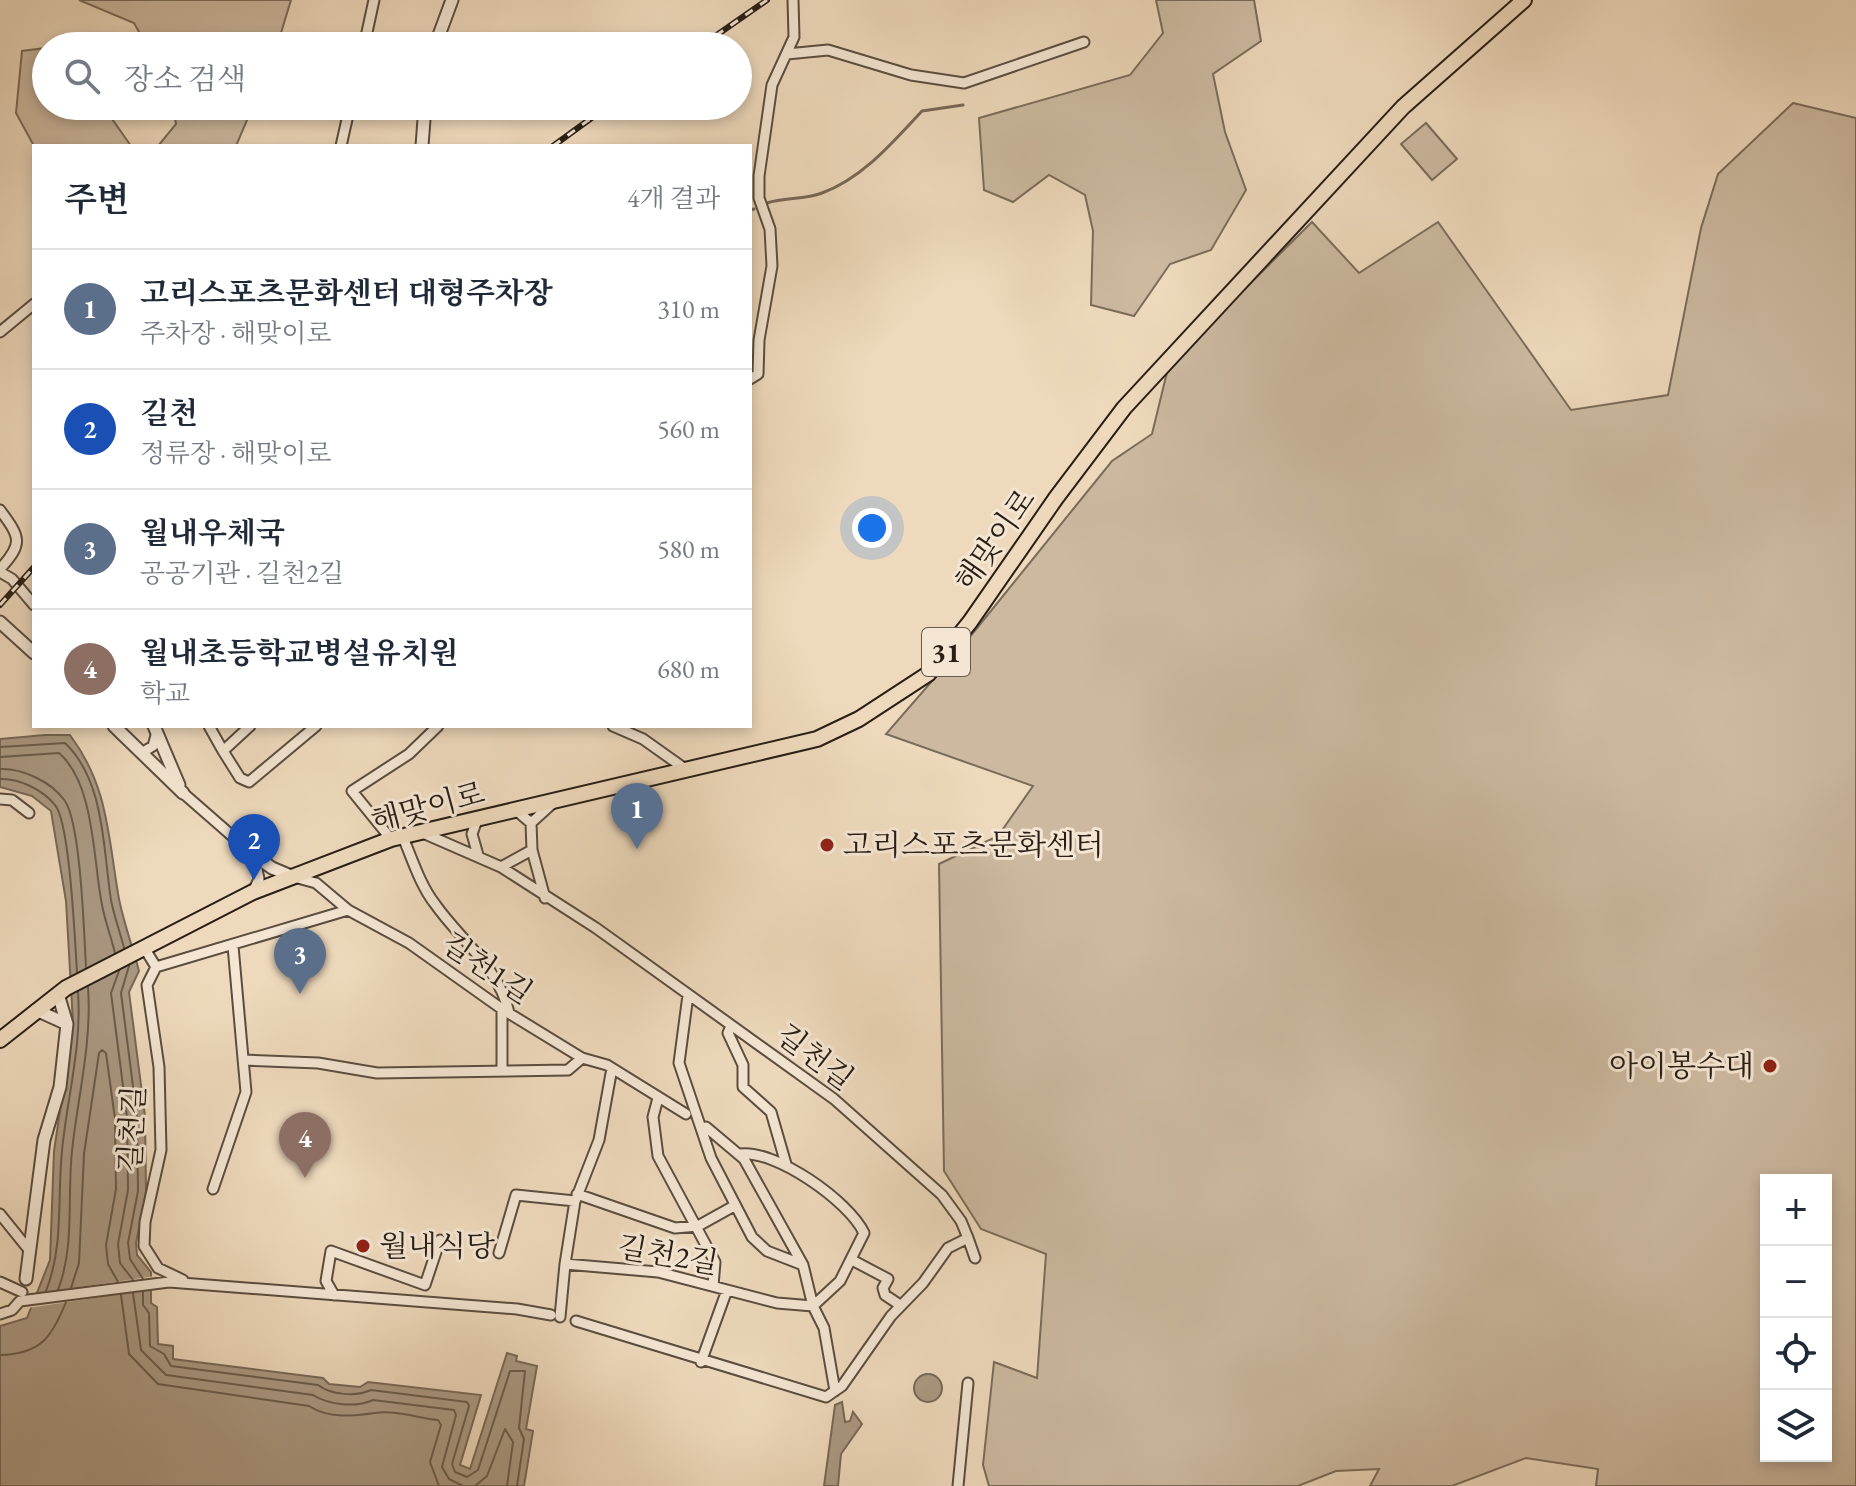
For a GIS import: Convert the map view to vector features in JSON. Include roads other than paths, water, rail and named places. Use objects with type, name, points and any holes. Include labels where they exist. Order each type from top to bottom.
[{"type":"main road","name":"해맞이로","points":[[141,951],[253,892],[397,837],[817,739],[859,719],[928,674],[970,622],[1056,498],[1124,408],[1403,107],[1524,0]]},
{"type":"main road","name":"31","points":[[62,991],[141,951]]},
{"type":"main road","points":[[1,1038],[62,991]]},
{"type":"street","points":[[367,32],[374,0]]},
{"type":"street","points":[[440,32],[452,0]]},
{"type":"street","points":[[752,378],[758,374],[759,340],[772,266],[770,229],[759,198],[759,176],[772,85],[794,37],[793,0]]},
{"type":"street","points":[[787,54],[828,50],[936,81],[964,83],[1084,42]]},
{"type":"street","points":[[341,144],[347,120]]},
{"type":"street","points":[[422,144],[424,120]]},
{"type":"street","points":[[0,332],[32,306]]},
{"type":"street","points":[[0,510],[16,532],[18,542],[15,553],[0,570],[32,603]]},
{"type":"street","points":[[0,622],[32,651]]},
{"type":"street","points":[[116,728],[183,793],[254,855],[272,868],[291,876]]},
{"type":"street","points":[[210,728],[240,778],[249,782],[314,728]]},
{"type":"street","points":[[223,751],[248,728]]},
{"type":"street","points":[[436,728],[409,754],[352,791],[397,837],[432,900],[491,970],[505,993],[502,1071]]},
{"type":"street","points":[[618,728],[643,739],[688,771]]},
{"type":"street","points":[[143,752],[153,746],[155,729]]},
{"type":"street","points":[[155,729],[183,793]]},
{"type":"street","points":[[0,799],[12,800],[29,813]]},
{"type":"street","points":[[531,823],[557,799]]},
{"type":"street","points":[[517,811],[531,823],[532,850],[545,898]]},
{"type":"street","points":[[477,820],[472,834],[478,855]]},
{"type":"street","name":"길천길","points":[[423,833],[501,867],[596,928],[834,1099],[942,1195],[961,1221],[975,1258]]},
{"type":"street","points":[[501,867],[532,850]]},
{"type":"street","points":[[253,892],[259,879],[254,855]]},
{"type":"street","name":"길천1길","points":[[291,876],[316,883],[348,910],[365,916],[409,943],[506,1011],[582,1058],[612,1068],[686,1114]]},
{"type":"street","points":[[141,951],[156,967],[348,910]]},
{"type":"street","points":[[213,1189],[246,1092],[233,946]]},
{"type":"street","name":"길천길","points":[[156,967],[147,985],[159,1067],[161,1150],[145,1222],[144,1246],[149,1258],[169,1275],[198,1283]]},
{"type":"street","points":[[26,1279],[44,1140],[60,1087],[67,1024],[62,991]]},
{"type":"street","points":[[688,995],[679,1063],[697,1120],[734,1206],[752,1237],[767,1251],[803,1265]]},
{"type":"street","points":[[36,1010],[67,1024]]},
{"type":"street","points":[[731,1026],[728,1033],[743,1065],[743,1087],[771,1112],[786,1164]]},
{"type":"street","points":[[243,1060],[318,1063],[377,1073],[568,1070],[582,1058]]},
{"type":"street","points":[[0,1314],[12,1310],[24,1298],[155,1283],[198,1283],[555,1316],[576,1198],[599,1140],[612,1068]]},
{"type":"street","points":[[658,1098],[653,1117],[658,1156],[666,1178],[698,1226],[715,1262],[713,1286]]},
{"type":"street","points":[[706,1127],[740,1154],[803,1265],[813,1306],[824,1328],[830,1394]]},
{"type":"street","points":[[740,1154],[752,1152],[786,1164],[825,1192],[860,1224],[864,1233],[840,1281],[813,1306]]},
{"type":"street","points":[[499,1253],[516,1195],[576,1198],[675,1228],[698,1226],[734,1206]]},
{"type":"street","points":[[0,1214],[29,1250]]},
{"type":"street","points":[[576,1321],[701,1362],[830,1394],[842,1386],[900,1305],[923,1283],[948,1248],[968,1238]]},
{"type":"street","points":[[334,1295],[326,1281],[331,1251],[425,1285],[440,1240]]},
{"type":"street","points":[[852,1260],[888,1279],[883,1288],[885,1295],[900,1305]]},
{"type":"street","name":"길천2길","points":[[565,1264],[658,1272],[777,1303],[813,1306]]},
{"type":"street","points":[[0,1282],[24,1298]]},
{"type":"street","points":[[701,1362],[727,1290]]},
{"type":"street","points":[[958,1486],[968,1383]]},
{"type":"water","points":[[70,735],[93,774],[105,814],[121,908],[139,971],[129,992],[145,1116],[146,1192],[136,1243],[137,1255],[151,1272],[151,1303],[157,1307],[158,1344],[173,1346],[173,1359],[323,1378],[329,1384],[360,1387],[368,1382],[481,1395],[460,1465],[470,1469],[507,1353],[517,1356],[516,1361],[537,1366],[526,1429],[533,1431],[524,1486],[0,1486],[0,1326],[27,1318],[50,1260],[54,1151],[73,1023],[66,901],[51,811],[32,796],[0,787],[0,739]]},
{"type":"water","points":[[928,1374],[938,1378],[942,1388],[938,1398],[928,1402],[918,1398],[914,1388],[918,1378]]},
{"type":"water","points":[[842,1402],[845,1422],[850,1421],[853,1412],[862,1424],[841,1454],[838,1486],[824,1486],[835,1405]]},
{"type":"waterway","points":[[767,203],[815,195],[837,187],[864,169],[922,111],[963,105]]},
{"type":"railway","points":[[721,32],[767,0]]},
{"type":"railway","points":[[556,144],[589,120]]},
{"type":"railway","points":[[0,605],[32,569]]},
{"type":"place","name":"고리스포츠문화센터","points":[[827,845]]},
{"type":"place","name":"고리스포츠문화센터 대형주차장","points":[[637,849]]},
{"type":"place","name":"길천","points":[[254,880]]},
{"type":"place","name":"월내우체국","points":[[300,994]]},
{"type":"place","name":"아이봉수대","points":[[1770,1066]]},
{"type":"place","name":"월내초등학교병설유치원","points":[[305,1178]]},
{"type":"place","name":"월내식당","points":[[363,1246]]}]
